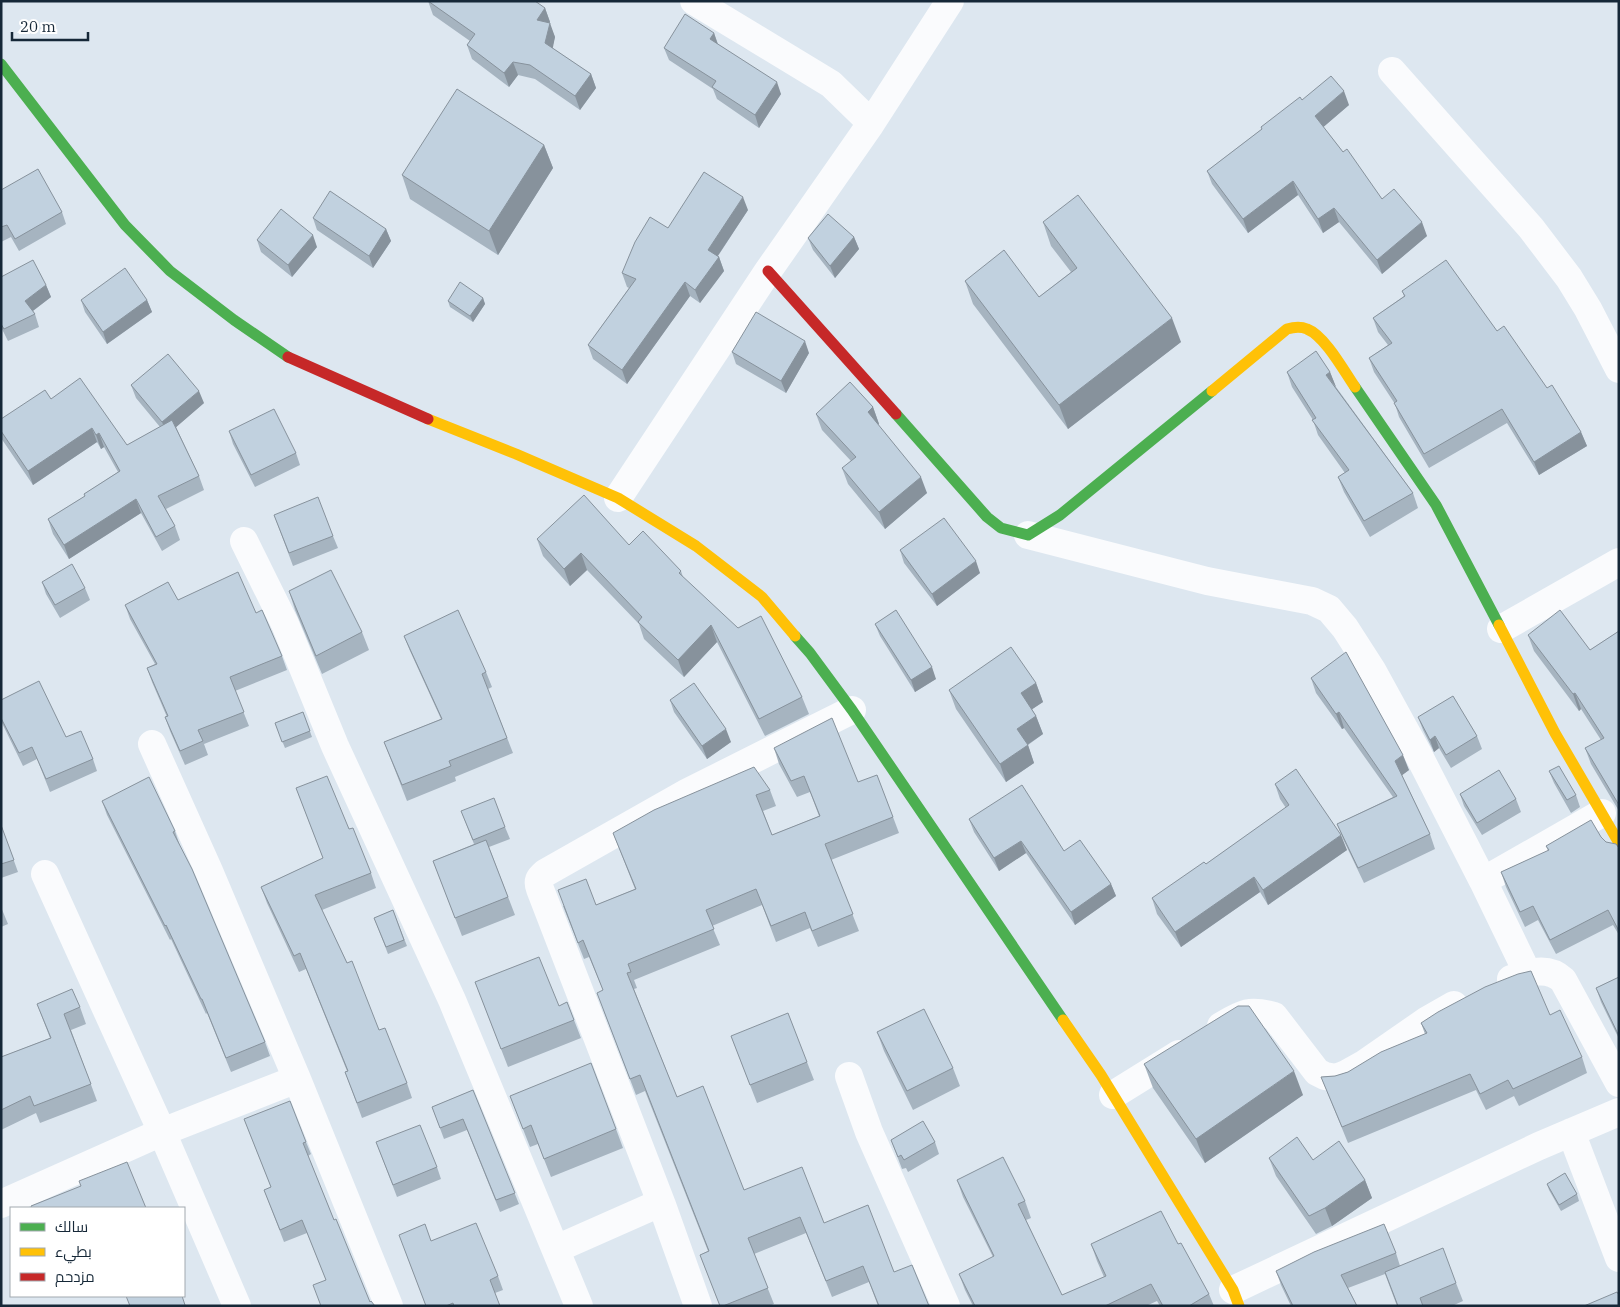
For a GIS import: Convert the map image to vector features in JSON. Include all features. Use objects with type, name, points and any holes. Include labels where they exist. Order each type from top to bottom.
[{"type":"street","points":[[694,1],[831,84],[870,124]]},
{"type":"street","points":[[618,498],[768,271],[870,124],[950,1]]},
{"type":"street","points":[[1,64],[125,225],[170,271],[234,320],[293,360],[406,411],[516,454],[618,498],[696,546],[762,597],[810,653],[852,710],[966,875],[1114,1095],[1236,1298],[1571,1132],[1619,1112]]},
{"type":"street","points":[[1392,71],[1531,228],[1569,278],[1588,309],[1619,369]]},
{"type":"street","points":[[768,271],[987,517],[1001,528],[1207,582],[1312,601],[1329,609],[1345,628],[1372,670],[1417,752],[1527,972]]},
{"type":"street","points":[[1028,535],[1060,515],[1287,329],[1297,326],[1306,328],[1315,334],[1331,353],[1436,505],[1555,733],[1619,843]]},
{"type":"street","points":[[244,541],[285,624],[335,746],[452,1000],[579,1306]]},
{"type":"street","points":[[1501,629],[1619,562]]},
{"type":"street","points":[[698,1306],[662,1205],[538,884],[540,878],[545,873],[688,792],[852,710]]},
{"type":"street","points":[[152,744],[210,871],[389,1306]]},
{"type":"street","points":[[1483,881],[1602,813]]},
{"type":"street","points":[[45,874],[162,1132],[237,1306]]},
{"type":"street","points":[[1114,1095],[1242,1014],[1274,1016],[1317,1072],[1336,1078],[1364,1064],[1426,1021],[1482,990],[1527,972],[1546,971],[1556,974],[1563,980],[1619,1083]]},
{"type":"street","points":[[849,1076],[869,1132],[946,1306]]},
{"type":"street","points":[[1,1204],[162,1132],[297,1079]]},
{"type":"street","points":[[1571,1132],[1619,1258]]},
{"type":"street","points":[[556,1248],[651,1207],[662,1205]]},
{"type":"building","points":[[428,1],[535,1],[545,8],[537,20],[550,23],[545,43],[591,74],[575,96],[530,65],[513,62],[504,73],[467,45],[475,34]]},
{"type":"building","points":[[685,14],[714,33],[710,39],[777,82],[755,115],[712,87],[716,81],[664,48]]},
{"type":"building","points":[[1331,76],[1344,91],[1315,116],[1343,152],[1347,149],[1382,199],[1394,189],[1422,222],[1377,260],[1334,208],[1318,219],[1293,181],[1243,219],[1207,171],[1300,97],[1302,100]]},
{"type":"building","points":[[457,89],[544,145],[489,231],[402,175]]},
{"type":"building","points":[[38,169],[62,212],[15,239],[7,225],[1,227],[1,190]]},
{"type":"building","points":[[704,172],[743,197],[708,250],[719,257],[695,290],[685,282],[622,370],[588,345],[636,279],[622,273],[635,242],[650,217],[668,228]]},
{"type":"building","points":[[330,191],[386,229],[369,256],[313,218]]},
{"type":"building","points":[[1078,195],[1172,318],[1059,405],[965,281],[1004,250],[1039,297],[1077,268],[1043,222]]},
{"type":"building","points":[[281,209],[313,235],[288,265],[257,240]]},
{"type":"building","points":[[828,214],[854,237],[830,266],[808,238]]},
{"type":"building","points":[[33,260],[46,285],[25,301],[35,314],[4,329],[1,324],[1,277]]},
{"type":"building","points":[[1446,260],[1497,331],[1504,326],[1547,388],[1552,385],[1581,432],[1534,462],[1502,409],[1424,454],[1394,403],[1397,401],[1369,358],[1392,343],[1373,318],[1405,296],[1402,291]]},
{"type":"building","points":[[125,268],[147,300],[103,332],[81,300]]},
{"type":"building","points":[[460,282],[483,298],[470,316],[448,301]]},
{"type":"building","points":[[756,312],[805,341],[781,381],[732,352]]},
{"type":"building","points":[[1316,351],[1330,372],[1326,375],[1413,493],[1364,521],[1338,477],[1349,470],[1312,420],[1316,418],[1287,372]]},
{"type":"building","points":[[168,354],[199,391],[162,422],[131,385]]},
{"type":"building","points":[[80,378],[127,445],[172,420],[199,476],[158,496],[175,526],[156,537],[136,499],[64,545],[48,519],[120,471],[99,433],[96,435],[92,428],[28,471],[1,431],[1,419],[45,390],[51,399]]},
{"type":"building","points":[[850,382],[873,407],[868,412],[921,477],[879,512],[842,468],[856,457],[816,414]]},
{"type":"building","points":[[274,409],[296,453],[251,475],[229,431]]},
{"type":"building","points":[[584,495],[629,545],[643,531],[681,571],[679,573],[738,628],[761,616],[802,697],[759,719],[711,625],[678,660],[638,622],[642,617],[581,553],[564,569],[537,539]]},
{"type":"building","points":[[318,497],[333,536],[289,553],[274,515]]},
{"type":"building","points":[[944,518],[976,561],[932,594],[900,550]]},
{"type":"building","points":[[72,564],[85,588],[55,605],[42,582]]},
{"type":"building","points":[[331,570],[362,632],[316,656],[289,591]]},
{"type":"building","points":[[238,572],[256,613],[262,610],[282,656],[230,677],[244,712],[198,730],[203,741],[180,751],[165,717],[168,716],[147,668],[157,664],[125,605],[168,582],[178,600]]},
{"type":"building","points":[[458,610],[486,672],[482,674],[507,738],[449,761],[451,766],[402,785],[384,742],[442,719],[404,636]]},
{"type":"building","points":[[896,610],[932,667],[911,680],[875,624]]},
{"type":"building","points":[[1560,610],[1590,650],[1619,631],[1619,805],[1585,748],[1604,738],[1575,693],[1573,694],[1528,635]]},
{"type":"building","points":[[1011,647],[1036,683],[1021,693],[1036,716],[1017,729],[1028,745],[1000,764],[949,690]]},
{"type":"building","points":[[1346,652],[1403,755],[1395,761],[1430,834],[1358,868],[1337,824],[1397,796],[1339,712],[1336,714],[1311,678]]},
{"type":"building","points":[[39,681],[66,737],[81,731],[93,759],[46,779],[32,747],[19,753],[1,718],[1,700]]},
{"type":"building","points":[[694,683],[726,729],[702,746],[670,700]]},
{"type":"building","points":[[1453,696],[1477,736],[1446,755],[1435,736],[1430,740],[1418,717]]},
{"type":"building","points":[[303,712],[310,731],[282,742],[275,723]]},
{"type":"building","points":[[832,718],[858,782],[877,775],[893,817],[825,844],[853,914],[812,931],[805,912],[771,926],[756,889],[706,910],[714,929],[628,964],[631,972],[627,973],[677,1097],[703,1086],[744,1190],[802,1167],[824,1223],[868,1205],[894,1272],[912,1265],[929,1306],[879,1306],[863,1266],[826,1281],[800,1217],[748,1238],[768,1288],[720,1306],[700,1255],[709,1251],[640,1075],[630,1079],[597,993],[603,990],[583,940],[578,943],[558,890],[586,879],[596,905],[636,889],[613,833],[654,810],[754,767],[770,790],[756,795],[772,835],[820,816],[804,776],[791,781],[774,748]]},
{"type":"building","points":[[1559,766],[1576,795],[1567,800],[1549,771]]},
{"type":"building","points":[[1296,769],[1341,835],[1263,890],[1254,877],[1175,932],[1152,898],[1204,862],[1206,864],[1289,805],[1275,784]]},
{"type":"building","points":[[1499,770],[1516,799],[1477,823],[1460,794]]},
{"type":"building","points":[[327,776],[349,829],[353,828],[371,873],[315,895],[347,963],[352,961],[379,1030],[385,1028],[407,1083],[357,1103],[345,1072],[348,1071],[300,953],[294,956],[261,887],[323,858],[296,788]]},
{"type":"building","points":[[149,777],[175,831],[173,832],[192,869],[265,1042],[226,1058],[202,999],[102,801]]},
{"type":"building","points":[[1022,785],[1064,851],[1080,840],[1111,884],[1071,912],[1021,841],[994,858],[969,819]]},
{"type":"building","points":[[494,798],[505,827],[473,840],[461,811]]},
{"type":"building","points":[[1591,820],[1606,842],[1616,844],[1619,848],[1619,931],[1608,910],[1550,940],[1533,906],[1520,912],[1501,872],[1549,850],[1546,846]]},
{"type":"building","points":[[1,825],[14,860],[1,864]]},
{"type":"building","points":[[486,840],[508,897],[455,918],[433,861]]},
{"type":"building","points":[[393,910],[404,940],[386,947],[374,918]]},
{"type":"building","points":[[539,957],[559,1006],[567,1002],[574,1020],[501,1049],[475,982]]},
{"type":"building","points":[[1531,971],[1550,1015],[1560,1010],[1582,1057],[1513,1089],[1508,1080],[1480,1094],[1470,1074],[1342,1127],[1321,1077],[1335,1076],[1348,1072],[1381,1052],[1427,1033],[1421,1023],[1438,1012],[1485,987]]},
{"type":"building","points":[[1619,977],[1619,1036],[1596,988]]},
{"type":"building","points":[[72,989],[80,1007],[64,1014],[91,1084],[34,1106],[30,1096],[1,1110],[1,1057],[51,1038],[37,1004]]},
{"type":"building","points":[[1238,1006],[1249,1006],[1294,1071],[1196,1139],[1144,1064]]},
{"type":"building","points":[[924,1009],[953,1068],[907,1091],[877,1032]]},
{"type":"building","points":[[788,1013],[807,1062],[750,1085],[731,1036]]},
{"type":"building","points":[[591,1063],[616,1129],[544,1159],[531,1125],[523,1129],[510,1096]]},
{"type":"building","points":[[473,1090],[515,1193],[496,1200],[463,1119],[440,1128],[432,1107]]},
{"type":"building","points":[[290,1101],[306,1142],[303,1143],[334,1220],[336,1219],[370,1302],[375,1306],[321,1306],[313,1285],[326,1280],[302,1220],[280,1230],[264,1190],[271,1187],[244,1119]]},
{"type":"building","points":[[923,1121],[935,1142],[904,1160],[901,1155],[898,1157],[891,1140]]},
{"type":"building","points":[[420,1125],[437,1167],[393,1185],[376,1142]]},
{"type":"building","points":[[1297,1137],[1313,1160],[1339,1141],[1365,1180],[1325,1208],[1309,1216],[1269,1158]]},
{"type":"building","points":[[1003,1157],[1025,1201],[1018,1204],[1062,1295],[1106,1276],[1091,1244],[1161,1211],[1178,1244],[1181,1243],[1209,1294],[1189,1306],[1163,1306],[1151,1284],[1105,1306],[975,1306],[959,1274],[994,1256],[957,1180]]},
{"type":"building","points":[[127,1162],[146,1207],[32,1207],[81,1186],[79,1181]]},
{"type":"building","points":[[1565,1173],[1577,1194],[1559,1205],[1547,1184]]},
{"type":"building","points":[[476,1223],[498,1276],[490,1280],[500,1306],[454,1306],[453,1303],[446,1306],[426,1306],[399,1235],[425,1224],[431,1241]]},
{"type":"building","points":[[1384,1224],[1396,1253],[1341,1275],[1357,1306],[1293,1306],[1276,1271],[1314,1252]]},
{"type":"building","points":[[1443,1248],[1456,1283],[1420,1298],[1423,1306],[1398,1306],[1385,1272]]},
{"type":"building","points":[[1617,1292],[1619,1295],[1619,1306],[1584,1306]]},
{"type":"building","points":[[126,1297],[182,1297],[185,1305],[184,1306],[130,1306]]},
{"type":"traffic: fast","points":[[1,64],[125,225],[170,271],[234,320],[288,357]]},
{"type":"traffic: fast","points":[[1355,387],[1436,505],[1499,625]]},
{"type":"traffic: fast","points":[[896,414],[987,517],[1001,528],[1028,535],[1060,515],[1212,391]]},
{"type":"traffic: fast","points":[[795,636],[810,653],[852,710],[1063,1020]]},
{"type":"traffic: slow","points":[[1212,391],[1287,329],[1297,327],[1307,329],[1321,339],[1355,387]]},
{"type":"traffic: slow","points":[[428,419],[618,498],[696,546],[762,597],[795,636]]},
{"type":"traffic: slow","points":[[1499,625],[1555,733],[1619,843]]},
{"type":"traffic: slow","points":[[1063,1020],[1101,1075],[1233,1290],[1239,1306]]},
{"type":"traffic: jam","points":[[768,271],[896,414]]},
{"type":"traffic: jam","points":[[288,357],[428,419]]}]
